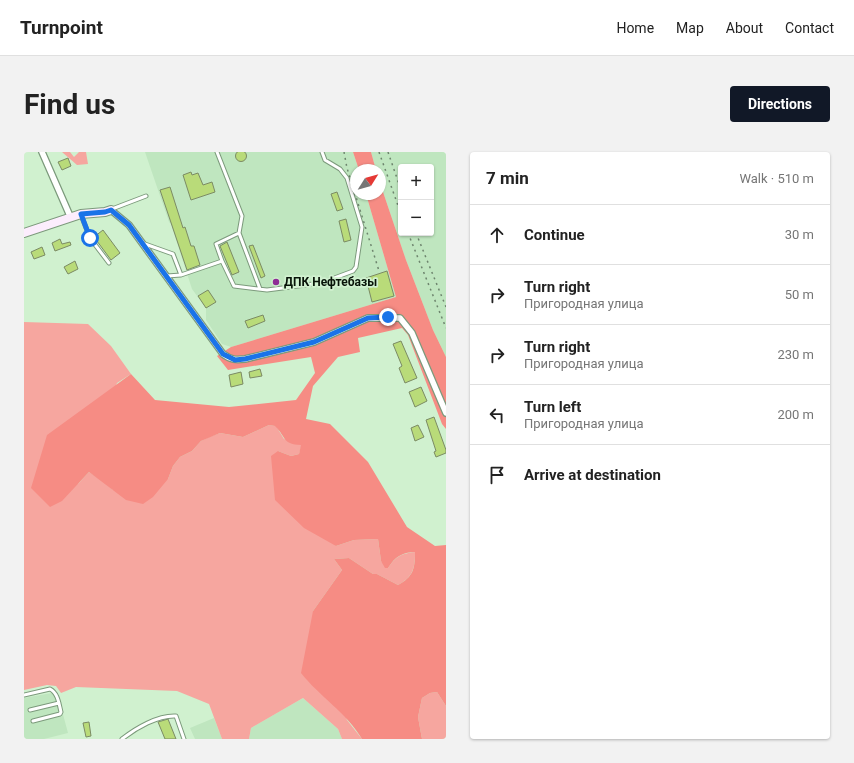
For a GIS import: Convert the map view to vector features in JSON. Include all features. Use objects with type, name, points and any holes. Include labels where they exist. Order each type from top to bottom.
[{"type":"street","points":[[42,152],[70,216]]},
{"type":"street","points":[[24,233],[70,216],[111,210],[129,225],[223,354],[235,360],[314,342],[368,318],[400,318],[412,333],[446,413]]},
{"type":"lane","points":[[217,152],[242,216],[239,233],[260,289]]},
{"type":"lane","points":[[239,233],[216,244],[234,286],[260,289],[321,283],[353,271],[356,267],[362,227],[345,173],[325,160],[322,152]]},
{"type":"lane","points":[[111,210],[146,196]]},
{"type":"lane","points":[[81,214],[90,238],[109,263]]},
{"type":"lane","points":[[143,243],[173,254],[181,276]]},
{"type":"lane","points":[[167,276],[181,276],[222,261]]},
{"type":"lane","points":[[24,695],[50,689],[56,692],[62,712],[60,714],[33,721]]},
{"type":"lane","points":[[30,710],[59,703]]},
{"type":"lane","points":[[122,739],[167,715],[176,716],[184,739]]},
{"type":"shaded area","points":[[62,152],[70,152],[74,157],[79,152],[86,152],[88,164],[77,165]]},
{"type":"shaded area","points":[[145,152],[353,152],[357,164],[350,164],[350,200],[368,200],[396,297],[231,347],[222,344],[206,320],[206,308],[192,289],[171,224],[169,222]]},
{"type":"shaded area","points":[[353,152],[371,152],[374,164],[357,164]]},
{"type":"shaded area","points":[[371,152],[446,152],[446,357],[433,330],[406,260],[386,200],[386,164],[374,164]]},
{"type":"shaded area","points":[[368,200],[386,200],[406,260],[433,330],[446,357],[446,429],[442,424],[408,335],[402,328],[358,338],[360,352],[338,357],[313,386],[306,419],[330,424],[368,462],[407,527],[435,546],[446,545],[446,706],[437,692],[430,693],[422,698],[418,717],[422,739],[362,739],[349,721],[301,673],[313,611],[342,570],[334,559],[349,558],[373,574],[377,574],[398,585],[410,576],[414,568],[415,552],[406,553],[399,556],[388,568],[385,568],[381,561],[378,539],[354,540],[336,546],[304,528],[275,500],[271,456],[278,451],[291,456],[299,454],[301,445],[288,442],[275,426],[269,425],[243,437],[220,433],[201,441],[192,451],[180,457],[173,466],[168,479],[153,497],[143,504],[126,500],[89,472],[62,501],[50,507],[31,488],[47,435],[131,374],[155,400],[229,407],[296,400],[315,373],[311,357],[228,370],[217,356],[231,347],[396,297]]},
{"type":"shaded area","points":[[24,322],[88,324],[111,346],[131,374],[117,383],[78,484],[89,472],[113,490],[168,479],[173,466],[180,457],[192,451],[201,441],[209,437],[220,433],[243,437],[269,425],[276,426],[284,439],[302,444],[299,454],[291,456],[278,451],[336,546],[354,540],[378,539],[381,561],[388,568],[399,556],[406,553],[415,552],[414,567],[412,572],[407,579],[398,585],[377,574],[373,574],[349,558],[334,559],[342,570],[313,611],[347,720],[362,739],[342,739],[338,729],[303,698],[251,728],[249,739],[222,739],[209,704],[177,691],[76,687],[61,693],[56,686],[47,685],[24,690]]},
{"type":"shaded area","points":[[57,692],[68,733],[44,739],[24,739],[24,698]]},
{"type":"shaded area","points":[[437,692],[446,706],[446,739],[422,739],[418,717],[422,698],[430,693]]},
{"type":"shaded area","points":[[303,698],[338,729],[342,739],[249,739],[251,728]]},
{"type":"shaded area","points":[[214,718],[222,739],[195,739],[190,728]]},
{"type":"building","points":[[239,151],[243,151],[245,152],[245,160],[239,161],[236,158],[236,154]]},
{"type":"building","points":[[68,158],[71,166],[62,170],[58,162]]},
{"type":"building","points":[[191,172],[192,175],[198,173],[203,185],[212,182],[215,192],[191,200],[183,175]]},
{"type":"building","points":[[170,187],[183,228],[185,227],[191,246],[194,246],[200,265],[187,270],[160,190]]},
{"type":"building","points":[[337,192],[343,209],[337,211],[331,194]]},
{"type":"building","points":[[346,219],[351,240],[344,242],[339,221]]},
{"type":"building","points":[[103,230],[120,253],[111,260],[94,237]]},
{"type":"building","points":[[60,239],[62,244],[70,242],[71,245],[55,251],[52,243]]},
{"type":"building","points":[[227,242],[239,272],[232,275],[220,246]]},
{"type":"building","points":[[253,245],[265,276],[261,278],[249,246]]},
{"type":"building","points":[[42,247],[45,255],[34,259],[31,252]]},
{"type":"building","points":[[75,261],[78,269],[68,274],[64,267]]},
{"type":"building","points":[[387,271],[394,296],[372,302],[366,278]]},
{"type":"building","points":[[208,290],[216,302],[206,308],[198,296]]},
{"type":"building","points":[[263,315],[265,321],[248,328],[245,321]]},
{"type":"building","points":[[401,341],[417,378],[405,383],[399,368],[402,366],[393,344]]},
{"type":"building","points":[[260,369],[262,376],[250,378],[249,372]]},
{"type":"building","points":[[241,372],[243,384],[231,387],[229,375]]},
{"type":"building","points":[[421,387],[427,401],[415,407],[409,392]]},
{"type":"building","points":[[434,417],[446,450],[446,453],[436,457],[434,452],[436,451],[426,420]]},
{"type":"building","points":[[418,425],[424,437],[415,441],[411,428]]},
{"type":"building","points":[[168,719],[176,739],[165,739],[158,722]]},
{"type":"building","points":[[89,722],[91,736],[86,737],[83,723]]},
{"type":"railway","points":[[344,152],[347,168],[379,271]]},
{"type":"railway","points":[[379,152],[398,206]]},
{"type":"railway","points":[[388,152],[398,181]]},
{"type":"railway","points":[[409,236],[446,328]]},
{"type":"railway","points":[[417,236],[446,307]]},
{"type":"place","name":"ДПК Нефтебазы","points":[[276,282]]},
{"type":"route","points":[[90,238],[81,214],[98,213],[111,210],[120,216],[143,243],[223,354],[228,358],[235,360],[245,359],[314,342],[368,318],[388,317]]}]
